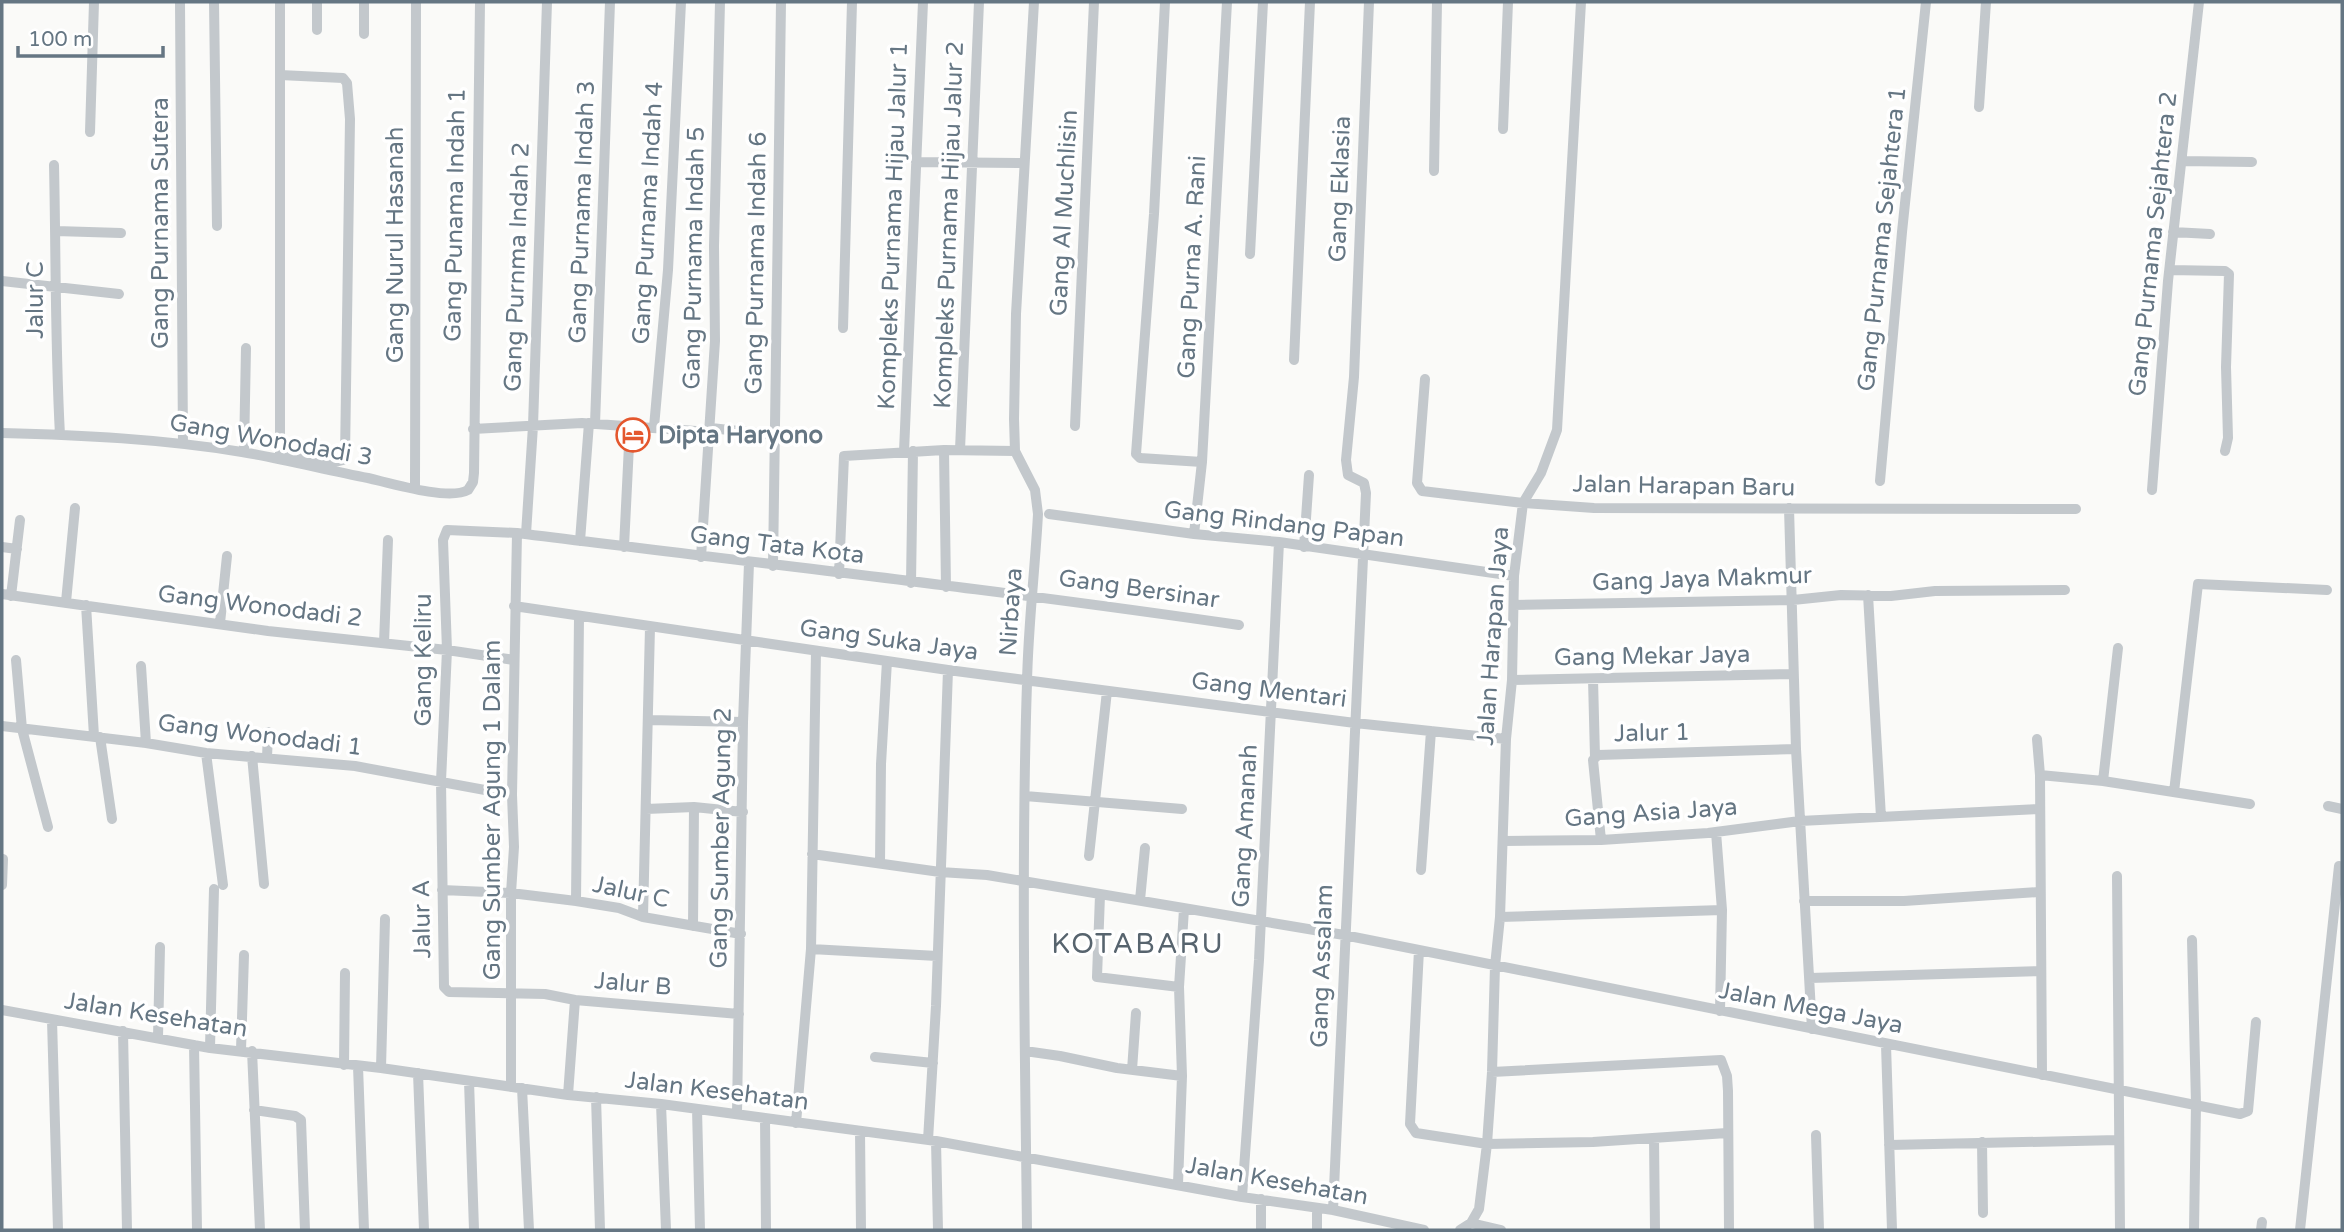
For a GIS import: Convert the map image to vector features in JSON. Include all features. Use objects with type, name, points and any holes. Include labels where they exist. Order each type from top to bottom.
[{"type":"street","points":[[90,132],[94,2]]},
{"type":"street","name":"Gang Purnama Sutera","points":[[180,2],[183,444]]},
{"type":"street","points":[[214,2],[217,226]]},
{"type":"street","points":[[280,2],[280,75],[280,454],[335,462],[343,460],[346,455],[350,119],[346,83],[343,78],[280,75]]},
{"type":"street","points":[[317,2],[317,30]]},
{"type":"street","points":[[363,34],[364,2]]},
{"type":"street","name":"Gang Nurul Hasanah","points":[[415,488],[416,2]]},
{"type":"street","name":"Gang Punama Indah 1","points":[[473,429],[480,2]]},
{"type":"street","name":"Gang Purnma Indah 2","points":[[522,533],[533,426],[547,2]]},
{"type":"street","name":"Gang Purnama Indah 3","points":[[580,541],[592,424],[610,2]]},
{"type":"street","name":"Gang Purnama Indah 4","points":[[654,427],[668,270],[681,2]]},
{"type":"street","name":"Gang Purnama Indah 5","points":[[701,557],[715,341],[714,246],[720,2]]},
{"type":"street","name":"Gang Purnama Indah 6","points":[[773,566],[781,2]]},
{"type":"street","points":[[843,328],[852,2]]},
{"type":"street","name":"Kompleks Purnama Hijau Jalur 1","points":[[911,583],[909,451],[923,2]]},
{"type":"street","name":"Kompleks Purnama Hijau Jalur 2","points":[[960,450],[979,2]]},
{"type":"street","name":"Nirbaya","points":[[1027,1230],[1027,680],[1033,595],[1044,514],[1015,452],[1014,363],[1034,2]]},
{"type":"street","name":"Gang Al Muchlisin","points":[[1075,426],[1094,2]]},
{"type":"street","points":[[1165,2],[1154,214],[1136,454],[1140,458],[1202,461]]},
{"type":"street","name":"Gang Purna A. Rani","points":[[1194,534],[1202,461],[1227,2]]},
{"type":"street","points":[[1250,254],[1263,2]]},
{"type":"street","points":[[1293,360],[1310,2]]},
{"type":"street","name":"Gang Eklasia","points":[[1363,555],[1366,486],[1351,478],[1346,471],[1354,377],[1369,2]]},
{"type":"street","points":[[1434,171],[1437,2]]},
{"type":"street","points":[[1503,129],[1508,2]]},
{"type":"street","name":"Jalan Harapan Jaya","points":[[1471,1223],[1479,1209],[1492,1072],[1495,966],[1504,841],[1506,739],[1512,680],[1514,576],[1523,503],[1541,473],[1557,430],[1581,2]]},
{"type":"street","name":"Gang Purnama Sejahtera 1","points":[[1880,481],[1926,2]]},
{"type":"street","points":[[1979,107],[1986,2]]},
{"type":"street","name":"Gang Purnama Sejahtera 2","points":[[2152,490],[2173,232],[2199,2]]},
{"type":"street","points":[[2182,161],[2252,162]]},
{"type":"street","points":[[916,162],[1024,163]]},
{"type":"street","name":"Jalur C","points":[[54,165],[57,288],[55,334],[60,435]]},
{"type":"street","points":[[56,231],[121,233]]},
{"type":"street","points":[[2173,232],[2210,234]]},
{"type":"street","points":[[2170,270],[2225,271],[2230,274],[2226,367],[2228,438],[2225,451]]},
{"type":"street","points":[[2,281],[119,295]]},
{"type":"street","points":[[244,452],[246,348]]},
{"type":"street","name":"Jalan Harapan Baru","points":[[1425,379],[1417,483],[1422,491],[1594,508],[2076,509]]},
{"type":"street","points":[[473,429],[592,424],[774,435]]},
{"type":"street","points":[[624,547],[630,425]]},
{"type":"street","name":"Gang Wonodadi 3","points":[[2,433],[132,438],[280,454],[415,488],[453,494],[468,490],[473,482],[473,429]]},
{"type":"street","points":[[944,450],[946,587]]},
{"type":"street","points":[[839,574],[844,456],[944,450],[1015,452]]},
{"type":"street","points":[[1304,547],[1309,475]]},
{"type":"street","points":[[66,602],[75,508]]},
{"type":"street","points":[[1789,509],[1796,749],[1812,1029]]},
{"type":"street","name":"Gang Rindang Papan","points":[[1044,514],[1194,534],[1279,542],[1514,576]]},
{"type":"street","points":[[6,595],[17,550],[20,520]]},
{"type":"street","name":"Gang Tata Kota","points":[[443,540],[448,530],[522,533],[911,583],[1033,595]]},
{"type":"street","name":"Gang Sumber Agung 1 Dalam","points":[[522,533],[514,606],[512,993],[516,1088],[529,1230]]},
{"type":"street","points":[[384,643],[388,540]]},
{"type":"street","name":"Gang Keliru","points":[[441,781],[447,650],[443,540]]},
{"type":"street","name":"Gang Amanah","points":[[1242,1196],[1261,923],[1279,542]]},
{"type":"street","points":[[2,547],[17,550]]},
{"type":"street","name":"Gang Assalam","points":[[1333,1210],[1363,555]]},
{"type":"street","points":[[220,623],[226,556]]},
{"type":"street","name":"Gang Sumber Agung 2","points":[[737,1114],[743,722],[749,563]]},
{"type":"street","points":[[2174,792],[2198,584],[2328,590]]},
{"type":"street","name":"Gang Jaya Makmur","points":[[1514,605],[1793,600],[1891,596],[1935,591],[2065,590]]},
{"type":"street","name":"Gang Wonodadi 2","points":[[6,595],[268,631],[514,660]]},
{"type":"street","name":"Gang Bersinar","points":[[1033,595],[1239,625]]},
{"type":"street","points":[[1868,595],[1881,817]]},
{"type":"street","points":[[86,605],[97,737],[112,819]]},
{"type":"street","name":"Gang Suka Jaya","points":[[514,606],[747,642],[1027,680]]},
{"type":"street","points":[[576,901],[579,617]]},
{"type":"street","points":[[643,917],[650,627]]},
{"type":"street","points":[[2103,782],[2118,648]]},
{"type":"street","points":[[796,1123],[811,949],[816,651]]},
{"type":"street","points":[[16,660],[22,729],[48,827]]},
{"type":"street","points":[[880,863],[880,764],[887,661]]},
{"type":"street","points":[[141,666],[146,743]]},
{"type":"street","points":[[938,1230],[932,1141],[933,1063],[948,670]]},
{"type":"street","name":"Gang Mekar Jaya","points":[[1512,680],[1793,674]]},
{"type":"street","points":[[1593,679],[1595,758]]},
{"type":"street","name":"Gang Mentari","points":[[1027,680],[1355,723],[1506,739]]},
{"type":"street","points":[[1089,856],[1107,691]]},
{"type":"street","points":[[649,720],[743,722]]},
{"type":"street","name":"Gang Wonodadi 1","points":[[2,726],[206,753],[355,766],[512,795]]},
{"type":"street","points":[[1421,870],[1431,731]]},
{"type":"street","points":[[267,758],[268,732]]},
{"type":"street","points":[[2037,739],[2040,775],[2039,971],[2042,1075]]},
{"type":"street","name":"Jalur 1","points":[[1601,841],[1593,778],[1592,760],[1595,758],[1602,755],[1796,749]]},
{"type":"street","points":[[206,753],[218,887],[210,1048]]},
{"type":"street","points":[[252,756],[264,884]]},
{"type":"street","points":[[2040,775],[2250,804]]},
{"type":"street","name":"Jalur A","points":[[441,781],[445,989],[449,992],[512,993]]},
{"type":"street","points":[[1025,796],[1182,808]]},
{"type":"street","points":[[2328,806],[2342,809]]},
{"type":"street","points":[[646,809],[694,807],[743,812]]},
{"type":"street","points":[[693,926],[694,807]]},
{"type":"street","name":"Gang Asia Jaya","points":[[1504,841],[1601,841],[1716,832],[1800,821],[2038,809]]},
{"type":"street","points":[[1716,832],[1722,909],[1720,1011]]},
{"type":"street","points":[[1140,900],[1145,848]]},
{"type":"street","name":"Jalan Mega Jaya","points":[[812,854],[940,872],[987,875],[1344,935],[2240,1114],[2248,1111],[2256,1022]]},
{"type":"street","points":[[2,885],[3,859]]},
{"type":"street","points":[[2300,1230],[2339,866],[2342,867]]},
{"type":"street","points":[[2117,876],[2120,1230]]},
{"type":"street","name":"Jalur C","points":[[442,890],[512,893],[576,901],[619,908],[643,917],[741,934]]},
{"type":"street","points":[[1804,901],[1914,901],[2039,892]]},
{"type":"street","points":[[1100,895],[1097,977],[1179,987]]},
{"type":"street","points":[[1178,1184],[1182,1076],[1179,987],[1184,909]]},
{"type":"street","points":[[1500,917],[1722,909]]},
{"type":"street","points":[[381,1068],[385,919]]},
{"type":"street","points":[[2192,940],[2198,958],[2194,1230]]},
{"type":"street","points":[[158,1038],[160,947]]},
{"type":"street","points":[[811,949],[937,956]]},
{"type":"street","points":[[1419,950],[1410,1124],[1416,1133],[1486,1144],[1727,1133]]},
{"type":"street","points":[[244,955],[246,1051],[254,1110],[260,1230]]},
{"type":"street","points":[[1810,978],[2039,971]]},
{"type":"street","points":[[344,1065],[345,973]]},
{"type":"street","points":[[512,993],[545,994],[575,1000]]},
{"type":"street","name":"Jalur B","points":[[568,1095],[575,1000],[739,1014]]},
{"type":"street","name":"Jalan Kesehatan","points":[[2,1010],[210,1048],[381,1068],[568,1095],[697,1108],[932,1141],[1333,1210],[1424,1230]]},
{"type":"street","points":[[1132,1069],[1136,1013]]},
{"type":"street","points":[[52,1020],[58,1230]]},
{"type":"street","points":[[123,1031],[127,1230]]},
{"type":"street","points":[[194,1045],[197,1230]]},
{"type":"street","points":[[1886,1045],[1892,1230]]},
{"type":"street","points":[[1025,1051],[1182,1076]]},
{"type":"street","points":[[875,1057],[933,1063]]},
{"type":"street","points":[[1492,1072],[1721,1060],[1727,1076],[1729,1230]]},
{"type":"street","points":[[358,1066],[363,1230]]},
{"type":"street","points":[[418,1073],[424,1230]]},
{"type":"street","points":[[469,1081],[474,1230]]},
{"type":"street","points":[[596,1097],[600,1230]]},
{"type":"street","points":[[661,1104],[666,1230]]},
{"type":"street","points":[[697,1108],[700,1230]]},
{"type":"street","points":[[254,1110],[295,1116],[301,1120],[305,1230]]},
{"type":"street","points":[[765,1118],[765,1230]]},
{"type":"street","points":[[860,1131],[861,1230]]},
{"type":"street","points":[[1816,1135],[1819,1230]]},
{"type":"street","points":[[1654,1138],[1656,1230]]},
{"type":"street","points":[[1889,1145],[2118,1140]]},
{"type":"street","points":[[1982,1142],[1983,1213]]},
{"type":"street","points":[[1261,1199],[1261,1230]]},
{"type":"street","points":[[1317,1208],[1317,1230]]},
{"type":"street","points":[[1460,1230],[1471,1223],[1501,1230]]},
{"type":"place","name":"Dipta Haryono","points":[[633,435]]},
{"type":"district","name":"KOTABARU","points":[[1138,944]]}]
